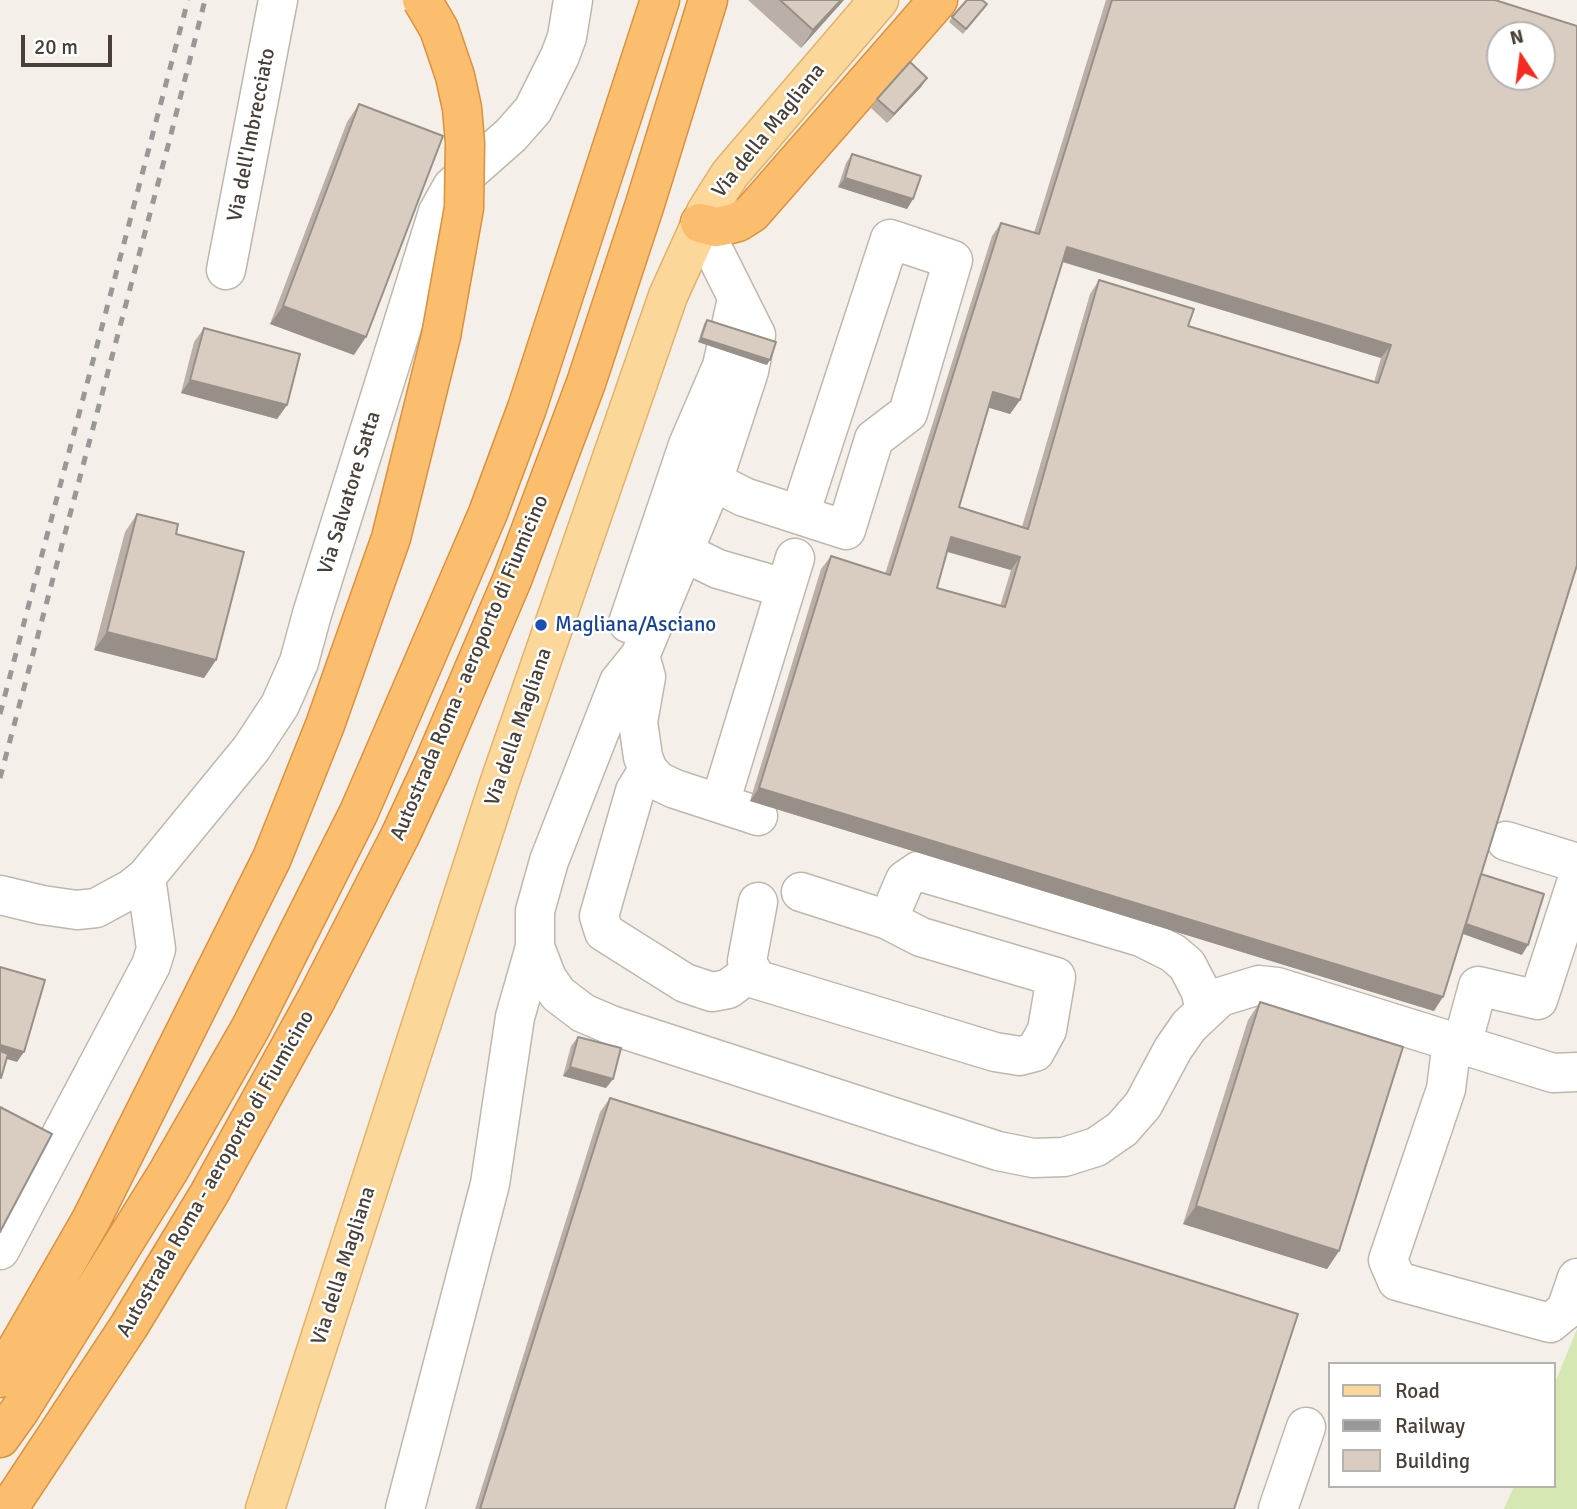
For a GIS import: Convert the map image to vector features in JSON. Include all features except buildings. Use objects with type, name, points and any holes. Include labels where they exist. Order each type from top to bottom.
[{"type":"highway","points":[[0,1378],[91,1220],[277,847],[335,699],[391,538],[441,336],[464,208],[465,143],[462,108],[455,76],[439,29],[422,0]]},
{"type":"highway","name":"Autostrada Roma - aeroporto di Fiumicino","points":[[0,1438],[175,1160],[251,1027],[359,812],[488,513],[527,408],[660,0]]},
{"type":"highway","name":"Autostrada Roma - aeroporto di Fiumicino","points":[[8,1509],[122,1337],[209,1194],[317,998],[400,836],[433,765],[512,580],[586,383],[708,0]]},
{"type":"highway","points":[[700,223],[716,227],[738,222],[752,213],[938,0]]},
{"type":"main road","name":"Via della Magliana","points":[[265,1509],[499,784],[668,296],[700,223],[730,174],[879,0]]},
{"type":"street","name":"Via dell'Imbrecciato","points":[[226,270],[278,0]]},
{"type":"street","name":"Via Salvatore Satta","points":[[0,895],[77,910],[96,908],[131,889],[146,877],[233,767],[251,749],[281,705],[299,662],[438,212],[452,187],[511,135],[533,110],[567,37],[573,0]]},
{"type":"street","points":[[700,223],[756,335],[749,371],[713,481],[629,669],[549,861],[535,911],[536,947],[547,978],[558,993],[583,1013],[611,1025],[998,1151],[1033,1158],[1064,1157],[1097,1147],[1122,1129],[1143,1105],[1173,1049],[1205,1009],[1220,997],[1259,985],[1277,987],[1553,1073],[1577,1072]]},
{"type":"street","points":[[688,445],[703,471],[713,481],[744,497],[846,530],[874,439],[908,413],[953,260],[890,239],[800,514]]},
{"type":"street","points":[[738,297],[722,366],[688,445],[616,661],[646,677],[638,722],[643,757],[648,769],[658,781],[758,816]]},
{"type":"street","points":[[665,513],[676,543],[683,552],[718,569],[789,573],[720,803]]},
{"type":"street","points":[[648,769],[635,791],[599,916],[604,932],[685,983],[712,992],[728,989],[752,971]]},
{"type":"street","points":[[1506,841],[1577,863]]},
{"type":"street","points":[[888,919],[905,880],[918,871],[1141,937],[1173,953],[1186,965],[1200,990],[1205,1009]]},
{"type":"street","points":[[0,1250],[150,965],[156,949],[146,877]]},
{"type":"street","points":[[1577,880],[1538,1000],[1478,986],[1388,1260],[1397,1281],[1550,1322],[1566,1310],[1577,1278]]},
{"type":"street","points":[[758,902],[747,961],[755,979],[995,1052],[1020,1056],[1035,1052],[1047,1030],[1056,977],[921,937],[888,919],[800,892]]},
{"type":"street","points":[[405,1509],[490,1184],[514,1017],[536,947]]},
{"type":"street","points":[[1278,1509],[1306,1427]]},
{"type":"green space","points":[[1577,1329],[1577,1509],[1504,1509],[1513,1488],[1556,1488],[1556,1380]]},
{"type":"railway","points":[[0,714],[188,0]]},
{"type":"railway","points":[[0,778],[205,0]]},
{"type":"place","name":"Magliana/Asciano","points":[[541,625]]}]
